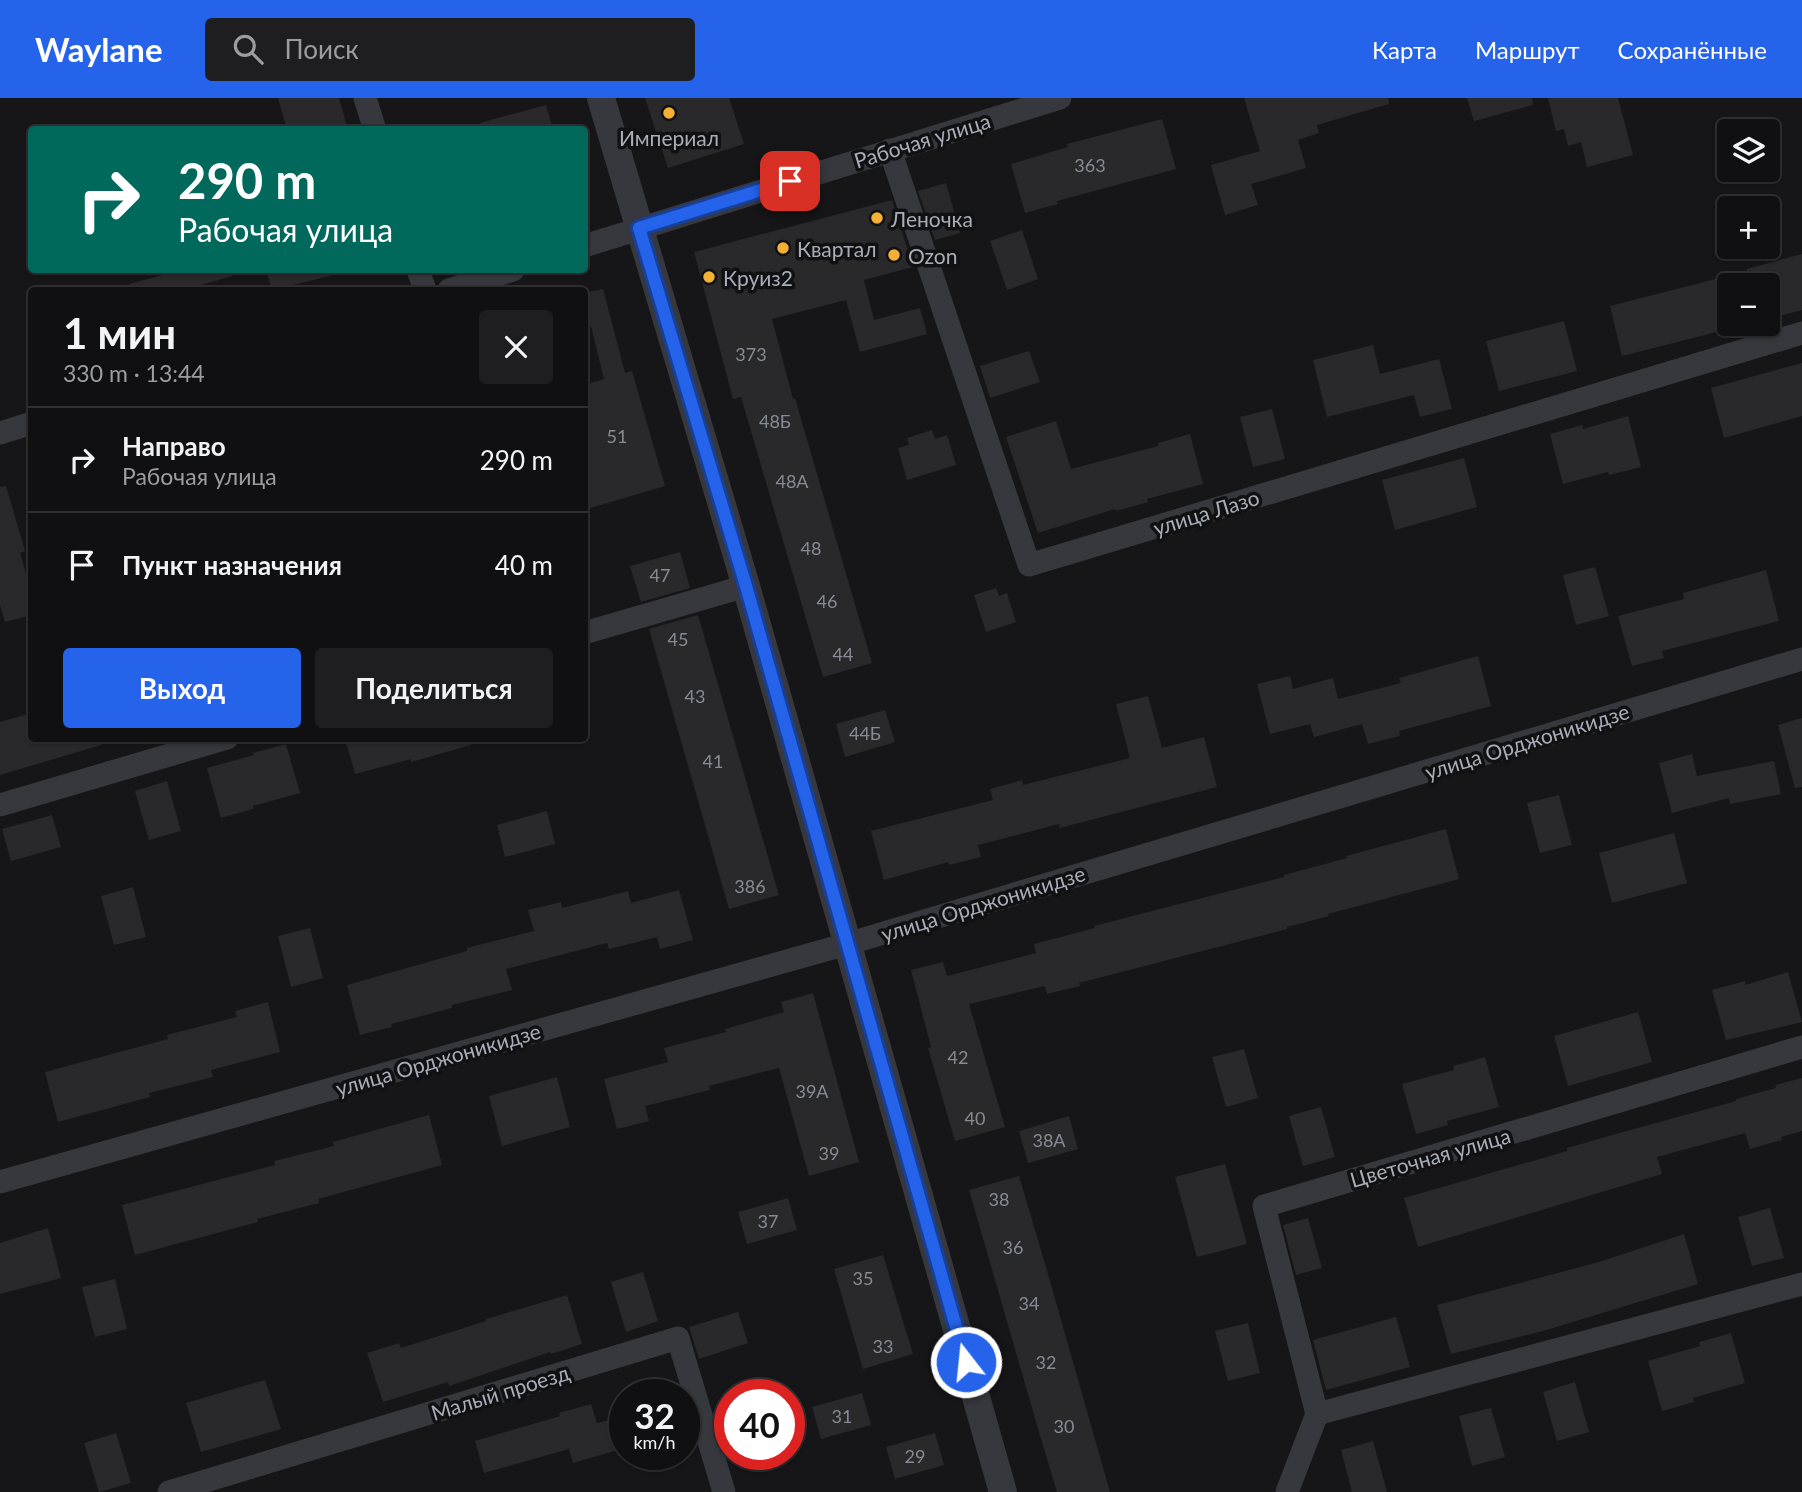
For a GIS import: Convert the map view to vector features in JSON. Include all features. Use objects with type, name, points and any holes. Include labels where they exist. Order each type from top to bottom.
[{"type":"street","points":[[365,98],[374,126]]},
{"type":"street","points":[[601,98],[746,586],[1003,1492]]},
{"type":"street","name":"Рабочая улица","points":[[588,245],[1060,98]]},
{"type":"street","name":"улица Лазо","points":[[890,150],[1029,565],[1802,333]]},
{"type":"street","points":[[459,287],[503,273]]},
{"type":"street","points":[[0,433],[28,424]]},
{"type":"street","points":[[588,633],[746,586]]},
{"type":"street","name":"улица Орджоникидзе","points":[[0,1182],[847,944],[1802,659]]},
{"type":"street","points":[[0,805],[213,742]]},
{"type":"street","name":"Цветочная улица","points":[[1317,1414],[1264,1206],[1802,1047]]},
{"type":"street","points":[[1287,1492],[1317,1414],[1802,1284]]},
{"type":"street","name":"Малый проезд","points":[[169,1492],[678,1338],[724,1492]]},
{"type":"building","points":[[278,98],[339,98],[347,126],[286,126]]},
{"type":"building","points":[[645,98],[729,98],[744,144],[668,168]]},
{"type":"building","points":[[1244,98],[1388,98],[1389,104],[1317,125],[1319,133],[1298,140],[1306,168],[1251,184],[1258,205],[1225,215],[1211,165],[1260,151]]},
{"type":"building","points":[[1467,98],[1532,98],[1533,105],[1474,121]]},
{"type":"building","points":[[1548,98],[1618,98],[1633,155],[1587,167],[1581,142],[1568,146],[1564,129],[1556,131]]},
{"type":"building","points":[[546,105],[552,126],[480,126],[480,123]]},
{"type":"building","points":[[1162,119],[1176,169],[1057,201],[1058,204],[1025,213],[1011,164],[1068,147],[1067,144]]},
{"type":"building","points":[[946,183],[960,233],[935,240],[918,191]]},
{"type":"building","points":[[892,200],[913,267],[864,280],[874,320],[920,308],[927,334],[860,352],[846,300],[772,319],[793,399],[795,398],[872,663],[823,677],[741,397],[733,399],[694,252]]},
{"type":"building","points":[[1022,230],[1038,279],[1007,290],[990,241]]},
{"type":"building","points":[[1802,254],[1802,310],[1780,316],[1780,273],[1739,273]]},
{"type":"building","points":[[170,273],[232,273],[232,276],[194,287],[130,287],[129,284]]},
{"type":"building","points":[[267,273],[330,273],[330,276],[284,287],[271,287]]},
{"type":"building","points":[[1717,279],[1717,332],[1622,356],[1610,306]]},
{"type":"building","points":[[603,289],[625,373],[632,371],[665,486],[588,509],[588,384],[604,379],[591,326],[588,326],[588,292]]},
{"type":"building","points":[[1564,321],[1577,371],[1499,391],[1486,341]]},
{"type":"building","points":[[1373,345],[1380,374],[1439,359],[1452,409],[1420,417],[1414,395],[1327,417],[1313,360]]},
{"type":"building","points":[[1029,351],[1040,382],[990,398],[980,366]]},
{"type":"building","points":[[1802,363],[1802,416],[1724,438],[1711,388]]},
{"type":"building","points":[[1272,409],[1285,459],[1253,467],[1240,417]]},
{"type":"building","points":[[1628,416],[1641,467],[1609,475],[1608,472],[1563,484],[1550,434],[1582,425],[1583,429]]},
{"type":"building","points":[[1056,421],[1071,469],[1158,446],[1158,443],[1190,434],[1203,484],[1038,533],[1006,437]]},
{"type":"building","points":[[932,430],[935,439],[947,435],[956,465],[907,480],[898,448],[909,445],[907,438]]},
{"type":"building","points":[[1464,458],[1477,507],[1395,530],[1382,480]]},
{"type":"building","points":[[6,486],[25,551],[20,553],[28,580],[28,616],[5,622],[0,605],[0,487]]},
{"type":"building","points":[[680,552],[690,588],[641,602],[630,566]]},
{"type":"building","points":[[1595,567],[1609,616],[1576,625],[1563,575]]},
{"type":"building","points":[[1766,570],[1779,621],[1662,651],[1664,658],[1632,666],[1618,616],[1684,599],[1683,593]]},
{"type":"building","points":[[996,588],[999,596],[1007,593],[1016,622],[986,632],[974,595]]},
{"type":"building","points":[[698,615],[779,895],[729,909],[649,629]]},
{"type":"building","points":[[1478,656],[1491,706],[1399,731],[1400,736],[1368,744],[1362,724],[1314,737],[1310,724],[1270,734],[1257,684],[1290,676],[1293,689],[1333,678],[1338,699],[1401,683],[1399,678]]},
{"type":"building","points":[[1148,696],[1162,748],[1204,737],[1217,787],[1060,828],[1059,824],[978,845],[981,857],[949,865],[948,862],[884,880],[871,831],[993,800],[990,789],[1022,780],[1023,785],[1130,758],[1116,704]]},
{"type":"building","points":[[885,710],[895,742],[845,757],[836,724]]},
{"type":"building","points":[[28,714],[28,742],[101,742],[101,745],[0,775],[0,722]]},
{"type":"building","points":[[1802,718],[1802,787],[1795,788],[1778,725]]},
{"type":"building","points":[[346,742],[471,742],[471,745],[411,762],[411,759],[355,774]]},
{"type":"building","points":[[286,744],[300,793],[221,818],[207,768]]},
{"type":"building","points":[[1692,754],[1697,776],[1774,761],[1781,794],[1730,804],[1729,798],[1672,813],[1659,763]]},
{"type":"building","points":[[167,781],[181,831],[149,840],[135,791]]},
{"type":"building","points":[[1559,795],[1572,845],[1540,853],[1527,803]]},
{"type":"building","points":[[547,811],[555,844],[505,857],[497,825]]},
{"type":"building","points":[[52,815],[61,847],[11,861],[2,829]]},
{"type":"building","points":[[1446,829],[1459,879],[1328,914],[1329,916],[1287,929],[1079,983],[1080,986],[1047,994],[1045,986],[969,1004],[1005,1127],[955,1141],[928,1048],[931,1047],[911,970],[943,962],[947,976],[1036,953],[1034,944],[1284,877],[1347,858],[1346,856]]},
{"type":"building","points":[[1674,833],[1687,883],[1612,903],[1599,853]]},
{"type":"building","points":[[133,887],[146,937],[114,945],[101,896]]},
{"type":"building","points":[[679,890],[693,940],[660,949],[657,937],[609,949],[607,943],[506,969],[512,990],[452,1005],[452,1008],[360,1035],[347,985],[467,951],[467,948],[534,931],[528,910],[561,902],[562,908],[628,891],[631,903]]},
{"type":"building","points":[[310,928],[323,978],[291,987],[278,936]]},
{"type":"building","points":[[1788,972],[1802,1022],[1726,1040],[1712,990],[1745,981],[1745,985]]},
{"type":"building","points":[[813,993],[859,1162],[809,1176],[779,1068],[709,1086],[710,1090],[645,1106],[649,1121],[617,1129],[604,1079],[668,1062],[664,1048],[726,1032],[725,1029],[784,1012],[781,1002]]},
{"type":"building","points":[[268,1002],[280,1052],[211,1070],[213,1077],[149,1093],[150,1097],[58,1122],[45,1072],[168,1039],[167,1035],[237,1017],[235,1011]]},
{"type":"building","points":[[1638,1012],[1652,1062],[1568,1086],[1554,1036]]},
{"type":"building","points":[[1244,1049],[1258,1098],[1226,1107],[1212,1057]]},
{"type":"building","points":[[1485,1057],[1499,1107],[1447,1121],[1448,1125],[1416,1134],[1402,1084],[1454,1070],[1453,1066]]},
{"type":"building","points":[[557,1077],[570,1127],[502,1146],[489,1096]]},
{"type":"building","points":[[1802,1078],[1802,1131],[1781,1137],[1782,1140],[1750,1149],[1745,1133],[1657,1157],[1662,1174],[1418,1247],[1404,1198],[1567,1151],[1567,1148],[1736,1101],[1776,1088],[1775,1085]]},
{"type":"building","points":[[1321,1107],[1335,1157],[1303,1166],[1289,1116]]},
{"type":"building","points":[[429,1115],[442,1165],[318,1199],[319,1203],[257,1219],[258,1222],[135,1255],[122,1205],[275,1165],[274,1161],[334,1146],[333,1142]]},
{"type":"building","points":[[1069,1116],[1078,1149],[1028,1163],[1019,1131]]},
{"type":"building","points":[[1225,1164],[1247,1244],[1197,1257],[1175,1177]]},
{"type":"building","points":[[1019,1176],[1110,1492],[1057,1492],[969,1190]]},
{"type":"building","points":[[788,1198],[797,1230],[747,1244],[738,1212]]},
{"type":"building","points":[[1770,1208],[1784,1258],[1752,1266],[1738,1217]]},
{"type":"building","points":[[1308,1218],[1322,1268],[1296,1275],[1283,1225]]},
{"type":"building","points":[[48,1228],[61,1278],[0,1294],[0,1243]]},
{"type":"building","points":[[1684,1234],[1698,1284],[1543,1331],[1451,1354],[1437,1305],[1599,1262]]},
{"type":"building","points":[[883,1255],[913,1354],[863,1369],[834,1269]]},
{"type":"building","points":[[643,1272],[658,1321],[626,1332],[611,1282]]},
{"type":"building","points":[[115,1279],[127,1329],[95,1337],[82,1287]]},
{"type":"building","points":[[567,1295],[582,1344],[449,1386],[448,1382],[383,1402],[367,1353],[399,1343],[401,1348]]},
{"type":"building","points":[[738,1312],[748,1343],[699,1359],[689,1327]]},
{"type":"building","points":[[1396,1317],[1410,1367],[1326,1390],[1313,1340]]},
{"type":"building","points":[[1248,1323],[1260,1373],[1228,1381],[1215,1331]]},
{"type":"building","points":[[1731,1333],[1745,1383],[1693,1398],[1694,1402],[1662,1411],[1648,1361],[1700,1346],[1699,1342]]},
{"type":"building","points":[[265,1380],[281,1429],[201,1452],[186,1403]]},
{"type":"building","points":[[1575,1382],[1589,1432],[1557,1441],[1543,1392]]},
{"type":"building","points":[[862,1393],[871,1425],[821,1439],[812,1407]]},
{"type":"building","points":[[591,1404],[597,1423],[609,1420],[609,1453],[573,1463],[569,1449],[484,1473],[475,1441],[560,1416],[559,1413]]},
{"type":"building","points":[[1491,1408],[1505,1457],[1472,1466],[1459,1416]]},
{"type":"building","points":[[116,1433],[131,1483],[99,1492],[84,1443]]},
{"type":"building","points":[[935,1433],[944,1465],[895,1479],[886,1447]]},
{"type":"building","points":[[1373,1441],[1387,1492],[1352,1492],[1341,1450]]},
{"type":"place","name":"Империал","points":[[669,113]]},
{"type":"place","name":"Леночка","points":[[877,218]]},
{"type":"place","name":"Квартал","points":[[783,248]]},
{"type":"place","name":"Ozon","points":[[894,255]]},
{"type":"place","name":"Круиз2","points":[[709,277]]},
{"type":"route","points":[[790,181],[639,228],[746,586],[966,1362]]}]
